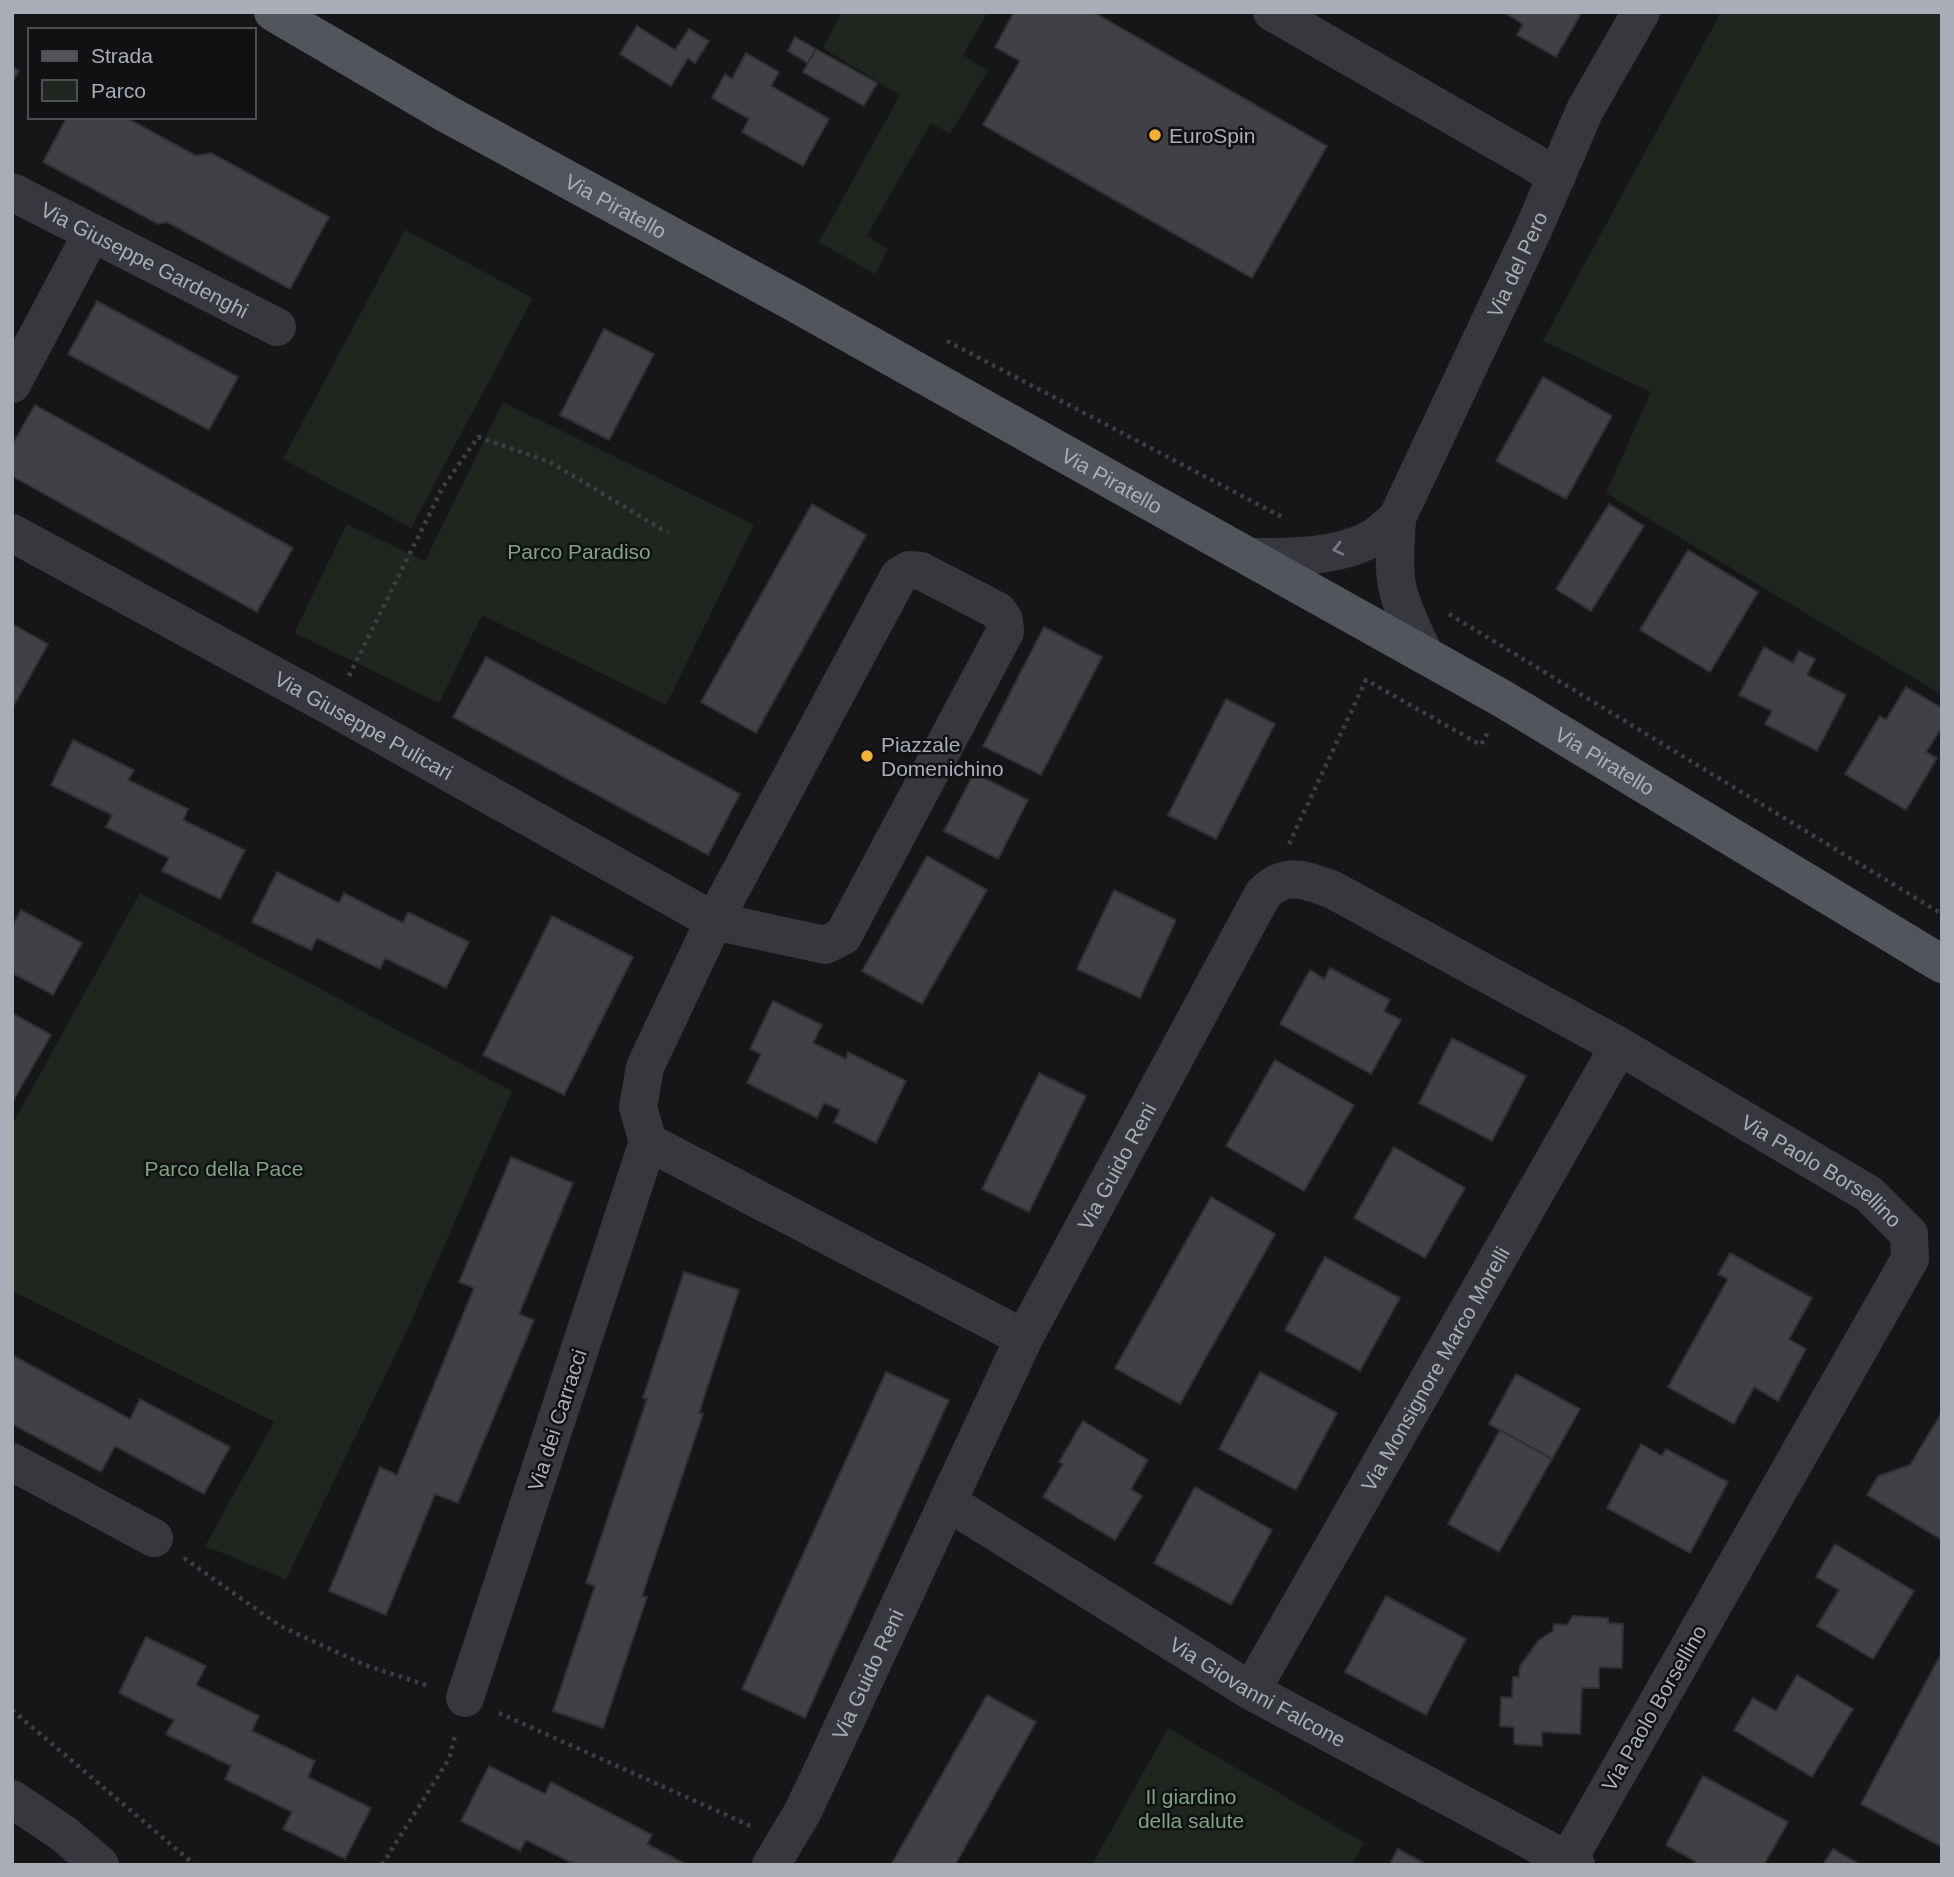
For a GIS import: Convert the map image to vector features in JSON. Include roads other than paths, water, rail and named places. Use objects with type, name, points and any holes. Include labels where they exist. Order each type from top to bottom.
[{"type":"main road","name":"Via Piratello","points":[[273,12],[447,114],[795,303],[1503,699],[1942,964]]},
{"type":"street","points":[[1272,12],[1557,176]]},
{"type":"street","name":"Via del Pero","points":[[1424,654],[1405,612],[1397,585],[1397,519],[1557,176],[1585,110],[1641,12]]},
{"type":"street","name":"Via Giuseppe Gardenghi","points":[[12,191],[277,327]]},
{"type":"street","points":[[12,384],[92,233]]},
{"type":"street","name":"Via del Pero","points":[[1249,556],[1283,557],[1340,550],[1371,539],[1397,519]]},
{"type":"street","name":"Via Giuseppe Pulicari","points":[[12,533],[334,708],[713,921]]},
{"type":"street","points":[[713,921],[825,945],[843,936],[1005,632],[1004,620],[998,611],[921,571],[909,570],[899,576],[713,921],[645,1067],[638,1107],[648,1142],[1024,1338]]},
{"type":"street","name":"Via Paolo Borsellino","points":[[1284,878],[1311,882],[1333,890],[1619,1046],[1869,1194],[1909,1234],[1910,1259],[1553,1858]]},
{"type":"street","name":"Via Guido Reni","points":[[778,1853],[819,1779],[1024,1338],[1263,894],[1270,886],[1284,878]]},
{"type":"street","name":"Via Monsignore Marco Morelli","points":[[1251,1691],[1619,1046]]},
{"type":"street","name":"Via dei Carracci","points":[[465,1698],[648,1142]]},
{"type":"street","points":[[12,1462],[154,1538]]},
{"type":"street","name":"Via Giovanni Falcone","points":[[949,1503],[1251,1691],[1553,1858]]},
{"type":"street","points":[[12,1799],[64,1834],[100,1865]]},
{"type":"place","name":"EuroSpin","points":[[1155,135]]},
{"type":"place","name":"Piazzale Domenichino","points":[[867,756]]},
{"type":"park label","name":"Parco Paradiso","points":[[579,551]]},
{"type":"park label","name":"Parco della Pace","points":[[224,1168]]},
{"type":"park label","name":"Il giardino della salute","points":[[1191,1808]]}]
